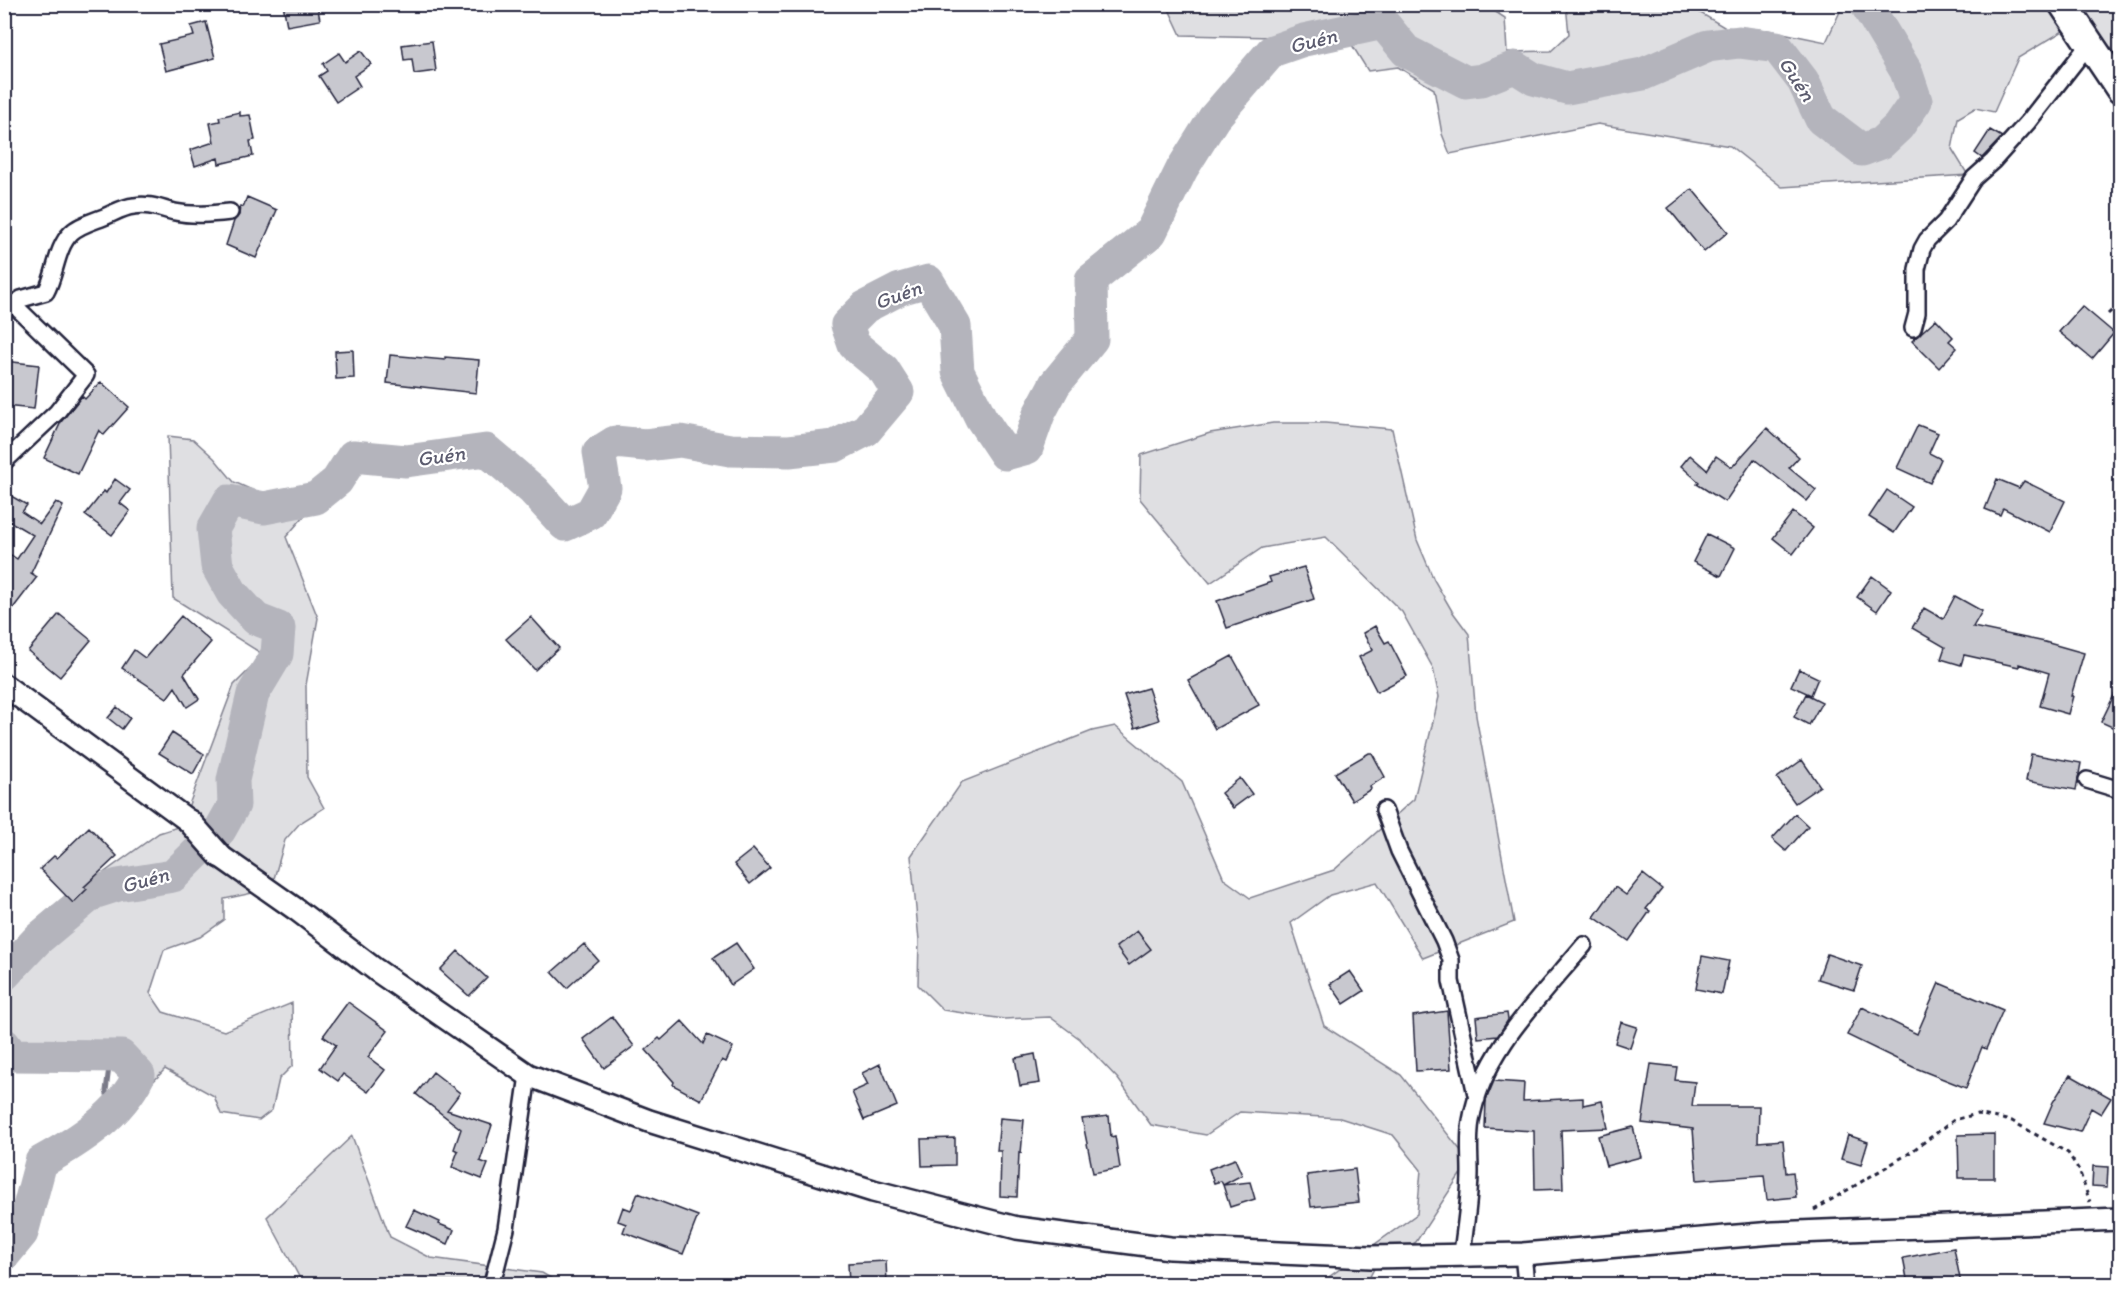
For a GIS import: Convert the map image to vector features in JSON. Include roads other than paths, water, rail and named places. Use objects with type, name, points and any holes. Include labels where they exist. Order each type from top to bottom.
[{"type":"highway","points":[[2063,4],[2121,89]]},
{"type":"main road","points":[[4,685],[190,822],[219,856],[297,910],[376,970],[528,1075],[671,1128],[873,1191],[1017,1228],[1170,1248],[1371,1257],[1523,1254],[1773,1233],[2121,1219]]},
{"type":"street","points":[[1913,328],[1917,313],[1917,269],[1927,240],[1946,221],[1974,178],[1993,161],[2028,122],[2089,44]]},
{"type":"street","points":[[4,462],[57,412],[86,375],[9,305],[46,292],[53,278],[56,262],[71,233],[119,209],[136,205],[154,206],[176,213],[199,215],[230,212]]},
{"type":"street","points":[[2087,780],[2121,790]]},
{"type":"street","points":[[1384,810],[1399,851],[1444,941],[1450,960],[1451,981],[1477,1099]]},
{"type":"street","points":[[1462,1254],[1470,1171],[1469,1139],[1477,1099],[1501,1047],[1519,1020],[1584,945]]},
{"type":"street","points":[[492,1284],[506,1229],[528,1075]]},
{"type":"street","points":[[1523,1254],[1526,1284]]},
{"type":"waterway","name":"Guén","points":[[4,975],[38,939],[93,893],[118,885],[173,876],[220,830],[234,805],[233,780],[253,694],[277,654],[279,628],[256,619],[232,593],[217,566],[213,529],[229,501],[264,508],[316,498],[337,481],[353,456],[406,461],[486,450],[533,490],[565,525],[591,513],[605,488],[599,452],[615,442],[645,445],[680,441],[730,450],[789,451],[835,446],[866,430],[898,392],[884,370],[854,345],[847,325],[865,307],[900,289],[928,281],[955,326],[958,372],[981,418],[1005,454],[1027,448],[1039,414],[1055,384],[1092,339],[1091,280],[1151,232],[1182,169],[1214,118],[1272,51],[1304,40],[1383,23],[1406,51],[1466,82],[1482,80],[1515,67],[1534,79],[1567,88],[1643,74],[1708,46],[1739,42],[1777,47],[1803,81],[1821,119],[1862,150],[1881,143],[1898,127],[1916,101],[1906,71],[1866,4]]},
{"type":"waterway","name":"Guén","points":[[4,1044],[12,1055],[121,1056],[139,1075],[121,1103],[110,1115],[84,1136],[41,1162],[22,1233],[4,1255]]},
{"type":"waterway","points":[[112,1111],[106,1091],[109,1067],[121,1056]]}]
